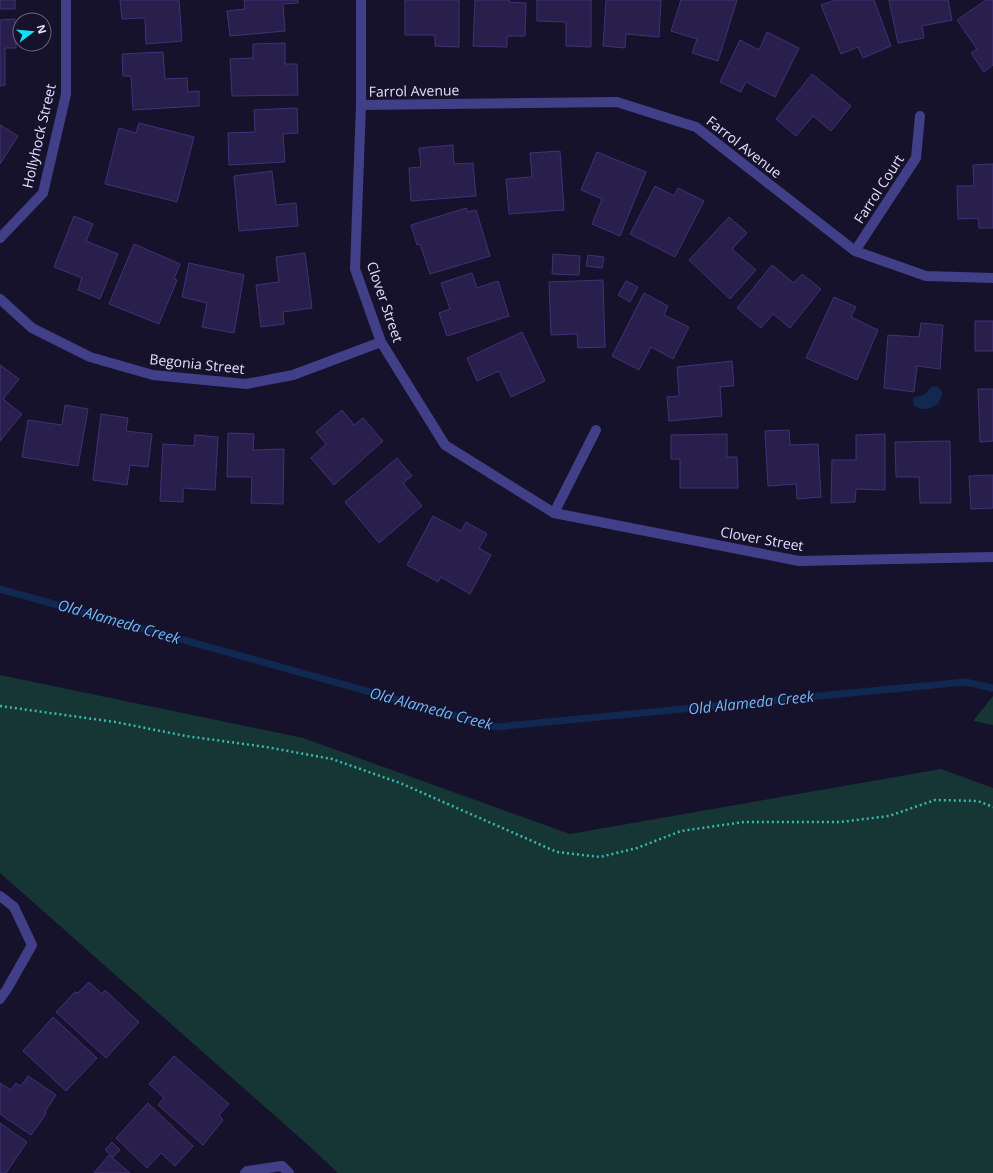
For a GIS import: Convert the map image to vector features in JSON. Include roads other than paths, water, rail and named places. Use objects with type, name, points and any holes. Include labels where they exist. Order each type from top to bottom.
[{"type":"street","name":"Hollyhock Street","points":[[0,238],[44,193],[66,94],[66,0]]},
{"type":"street","name":"Clover Street","points":[[361,0],[361,105],[355,269],[381,342],[445,444],[554,513],[799,561],[993,557]]},
{"type":"street","name":"Farrol Avenue","points":[[361,105],[617,102],[696,127],[855,251],[926,276],[993,278]]},
{"type":"street","name":"Farrol Court","points":[[855,251],[916,158],[920,116]]},
{"type":"street","name":"Begonia Street","points":[[0,300],[32,328],[90,357],[153,375],[246,384],[292,375],[381,342]]},
{"type":"street","points":[[554,513],[596,430]]},
{"type":"street","points":[[0,896],[14,907],[32,945],[0,999]]},
{"type":"street","points":[[245,1173],[247,1171],[282,1166],[290,1173]]},
{"type":"water","points":[[937,386],[942,392],[939,402],[936,405],[928,409],[914,406],[913,398],[925,394],[931,387]]},
{"type":"waterway","name":"Old Alameda Creek","points":[[0,589],[496,727],[965,682],[993,688]]}]
